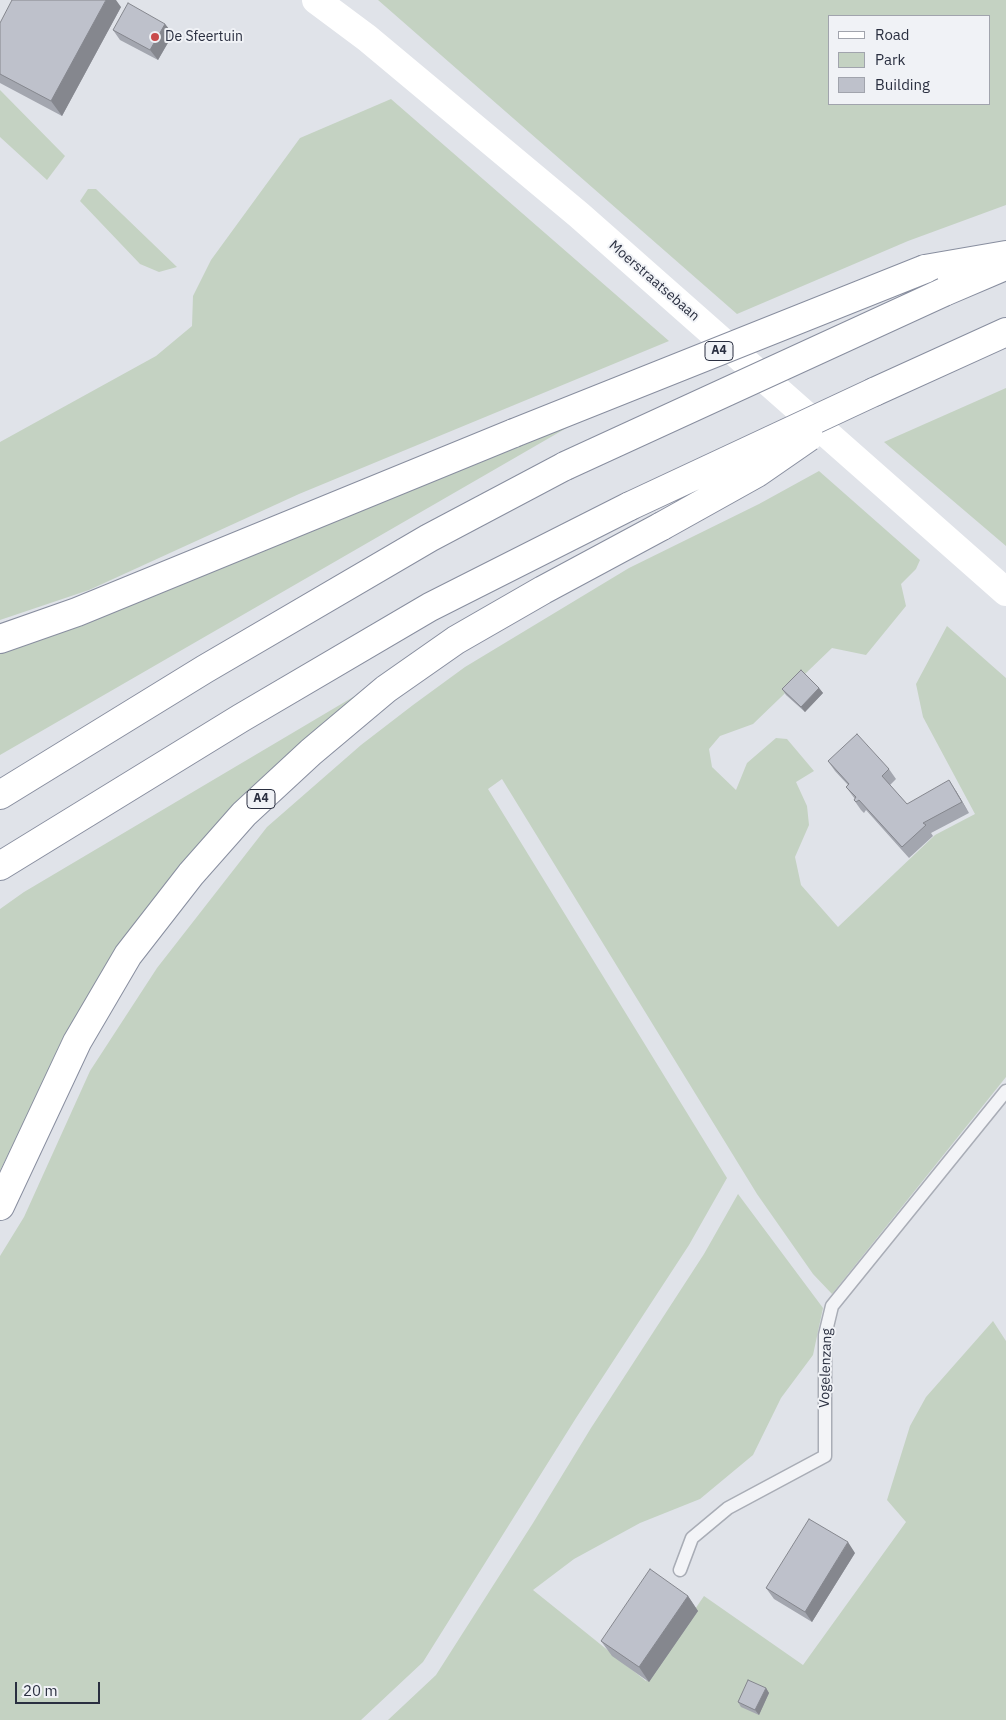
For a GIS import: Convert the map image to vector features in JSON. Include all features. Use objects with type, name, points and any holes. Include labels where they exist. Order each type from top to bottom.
[{"type":"main road","name":"Moerstraatsebaan","points":[[316,0],[367,38],[579,215],[1006,592]]},
{"type":"main road","name":"A4","points":[[0,639],[77,612],[514,433],[925,269],[1006,255]]},
{"type":"main road","points":[[0,795],[64,754],[395,558],[566,466],[944,292],[1006,266]]},
{"type":"main road","name":"A4","points":[[0,866],[241,718],[430,607],[630,506],[995,336]]},
{"type":"main road","name":"A4","points":[[0,1206],[77,1042],[128,956],[191,874],[244,814],[311,752],[386,690],[456,640],[757,473],[874,392]]},
{"type":"lane","name":"Vogelenzang","points":[[680,1570],[692,1538],[728,1508],[825,1456],[825,1335],[832,1306],[1006,1091]]},
{"type":"green space","points":[[378,0],[1006,0],[1006,205],[908,241],[737,314]]},
{"type":"green space","points":[[0,90],[65,156],[47,180],[0,137]]},
{"type":"green space","points":[[391,99],[669,341],[299,494],[89,590],[0,620],[0,442],[156,356],[192,326],[193,296],[211,260],[300,138]]},
{"type":"green space","points":[[88,189],[96,189],[177,267],[159,272],[140,264],[80,201]]},
{"type":"green space","points":[[1006,388],[1006,546],[884,442]]},
{"type":"green space","points":[[615,400],[0,755],[0,652]]},
{"type":"green space","points":[[819,471],[920,560],[916,569],[901,584],[906,606],[866,655],[832,648],[753,724],[720,736],[709,749],[712,767],[736,790],[747,763],[776,738],[787,739],[814,771],[796,782],[807,806],[809,825],[795,857],[801,885],[838,927],[935,835],[975,814],[923,717],[916,684],[947,626],[1006,678],[1006,1077],[832,1294],[813,1274],[757,1194],[502,779],[488,789],[727,1178],[689,1245],[576,1418],[423,1662],[361,1720],[0,1720],[0,1256],[24,1217],[90,1071],[157,968],[267,827],[361,745],[413,705],[465,667],[629,568],[759,504]]},
{"type":"green space","points":[[370,687],[107,970],[19,1132],[0,1171],[0,909],[24,892]]},
{"type":"green space","points":[[738,1194],[823,1308],[813,1355],[781,1398],[753,1455],[700,1499],[640,1523],[574,1559],[533,1590],[646,1681],[704,1596],[803,1665],[906,1522],[887,1500],[910,1426],[926,1397],[993,1321],[1006,1341],[1006,1720],[388,1720],[436,1675],[591,1428],[704,1254]]},
{"type":"building","points":[[12,0],[106,0],[51,101],[0,74],[0,23]]},
{"type":"building","points":[[128,3],[165,24],[150,50],[113,30]]},
{"type":"building","points":[[801,670],[819,688],[801,707],[782,689]]},
{"type":"building","points":[[857,734],[889,769],[882,776],[907,804],[949,780],[962,802],[923,823],[926,825],[902,847],[859,800],[856,802],[854,800],[856,797],[846,787],[849,784],[828,761]]},
{"type":"building","points":[[809,1519],[848,1542],[805,1612],[766,1588]]},
{"type":"building","points":[[650,1569],[688,1596],[639,1667],[601,1641]]},
{"type":"building","points":[[748,1680],[766,1688],[755,1710],[738,1702]]},
{"type":"place","name":"De Sfeertuin","points":[[155,37]]}]
